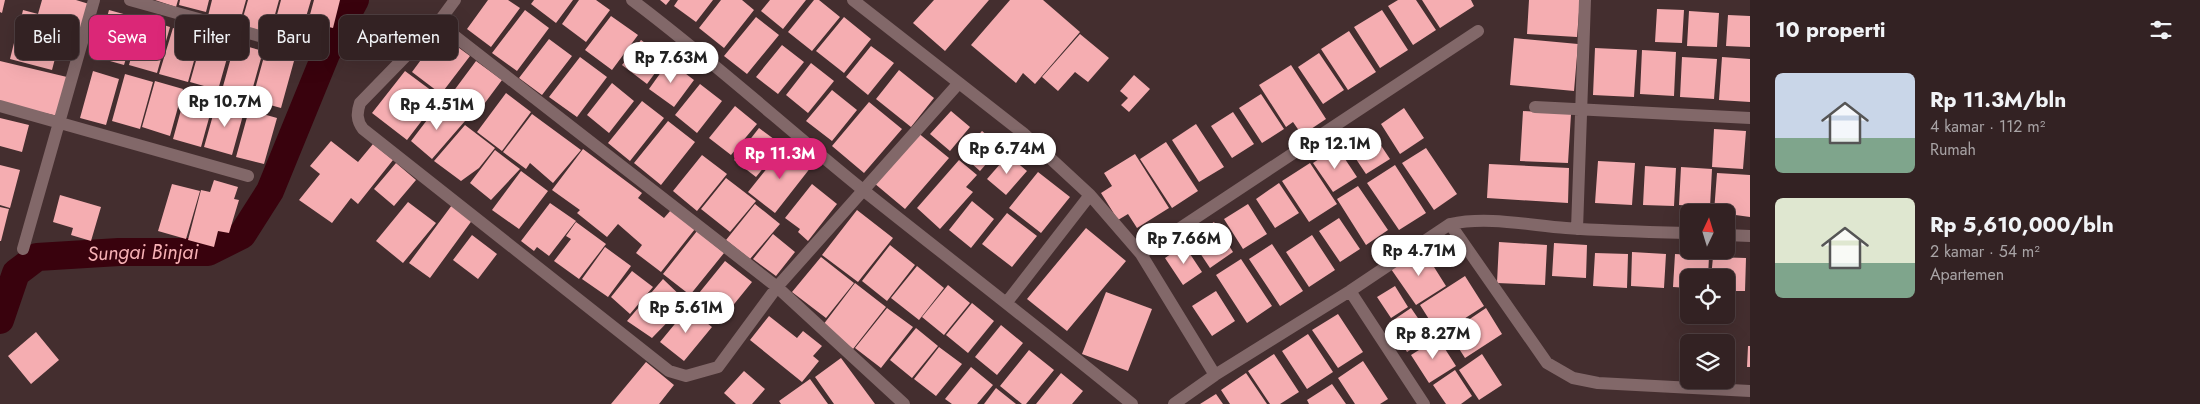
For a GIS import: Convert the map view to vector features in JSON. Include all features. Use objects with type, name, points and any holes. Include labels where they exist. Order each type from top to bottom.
[{"type":"street","points":[[23,249],[94,0]]},
{"type":"street","points":[[130,0],[259,37]]},
{"type":"street","points":[[444,15],[455,0]]},
{"type":"street","points":[[632,0],[673,31],[862,189],[1007,302],[1132,404]]},
{"type":"street","points":[[853,0],[1023,133],[1090,195],[1141,254],[1215,375]]},
{"type":"street","points":[[1576,228],[1585,0]]},
{"type":"street","points":[[1141,254],[1478,31]]},
{"type":"street","points":[[458,39],[777,287],[904,404]]},
{"type":"street","points":[[402,60],[360,103],[358,122],[370,135],[669,371],[686,376],[718,367],[777,287],[862,189],[958,84]]},
{"type":"street","points":[[0,106],[59,121],[248,176]]},
{"type":"street","points":[[1535,107],[1750,118]]},
{"type":"street","points":[[1007,302],[1090,195]]},
{"type":"street","points":[[1174,404],[1215,375],[1450,224],[1465,221],[1486,221],[1576,228],[1680,233]]},
{"type":"street","points":[[1450,224],[1548,363],[1560,372],[1573,378],[1598,384],[1750,391]]},
{"type":"street","points":[[1735,235],[1750,236]]},
{"type":"street","points":[[1350,290],[1419,402]]},
{"type":"building","points":[[0,0],[5,0],[2,13],[0,12]]},
{"type":"building","points":[[42,0],[76,0],[89,4],[83,28],[79,27],[79,15],[22,15],[23,10],[38,14]]},
{"type":"building","points":[[155,0],[178,0],[176,7]]},
{"type":"building","points":[[180,0],[209,0],[206,12],[179,5]]},
{"type":"building","points":[[212,0],[246,0],[242,15],[208,15]]},
{"type":"building","points":[[248,0],[279,0],[275,15],[259,15],[259,33],[249,30],[249,15],[244,15]]},
{"type":"building","points":[[281,0],[311,0],[307,15],[277,15]]},
{"type":"building","points":[[314,0],[340,0],[333,28],[329,27],[329,15],[310,15]]},
{"type":"building","points":[[488,0],[508,0],[520,8],[491,47],[467,29]]},
{"type":"building","points":[[534,0],[573,0],[556,23],[531,4]]},
{"type":"building","points":[[579,0],[596,0],[610,10],[586,42],[562,24]]},
{"type":"building","points":[[660,0],[670,0],[666,5]]},
{"type":"building","points":[[678,0],[713,0],[696,22],[674,6]]},
{"type":"building","points":[[721,0],[742,0],[754,10],[724,48],[699,28]]},
{"type":"building","points":[[770,0],[806,0],[783,29],[761,11]]},
{"type":"building","points":[[814,0],[819,0],[840,17],[812,51],[788,32]]},
{"type":"building","points":[[934,0],[989,0],[945,51],[913,23]]},
{"type":"building","points":[[1010,0],[1043,0],[1080,32],[1035,84],[1023,73],[1016,83],[971,45]]},
{"type":"building","points":[[1398,0],[1416,0],[1436,30],[1413,45],[1388,6]]},
{"type":"building","points":[[1422,0],[1471,0],[1474,6],[1440,28]]},
{"type":"building","points":[[1529,0],[1580,0],[1577,37],[1527,34]]},
{"type":"building","points":[[1657,9],[1684,10],[1682,43],[1655,42]]},
{"type":"building","points":[[109,10],[127,15],[108,15]]},
{"type":"building","points":[[525,10],[549,28],[517,71],[492,53]]},
{"type":"building","points":[[1382,10],[1408,50],[1380,68],[1354,27]]},
{"type":"building","points":[[1689,11],[1719,13],[1717,47],[1687,46]]},
{"type":"building","points":[[1728,15],[1750,16],[1750,47],[1726,46]]},
{"type":"building","points":[[611,16],[638,35],[612,70],[585,50]]},
{"type":"building","points":[[756,17],[779,35],[747,74],[724,56]]},
{"type":"building","points":[[844,17],[871,39],[844,73],[816,51]]},
{"type":"building","points":[[165,25],[170,27],[165,45]]},
{"type":"building","points":[[173,28],[175,29],[175,60],[194,60],[188,82],[159,74],[163,60],[165,60]]},
{"type":"building","points":[[1349,31],[1376,72],[1348,90],[1321,49]]},
{"type":"building","points":[[1080,34],[1109,58],[1088,82],[1075,72],[1058,91],[1042,77]]},
{"type":"building","points":[[1514,38],[1578,44],[1574,91],[1510,85]]},
{"type":"building","points":[[15,39],[15,60],[55,60],[52,70],[10,59]]},
{"type":"building","points":[[549,39],[572,56],[542,95],[519,78]]},
{"type":"building","points":[[641,40],[666,58],[647,84],[622,65]]},
{"type":"building","points":[[782,45],[804,62],[778,94],[756,77]]},
{"type":"building","points":[[871,46],[894,63],[868,95],[846,77]]},
{"type":"building","points":[[249,47],[259,50],[261,60],[250,98],[222,90],[230,60],[249,60]]},
{"type":"building","points":[[458,47],[470,56],[441,94],[412,72],[421,60],[458,60]]},
{"type":"building","points":[[1595,48],[1637,50],[1634,97],[1593,95]]},
{"type":"building","points":[[1642,50],[1676,52],[1674,96],[1640,94]]},
{"type":"building","points":[[1319,53],[1344,90],[1323,104],[1298,67]]},
{"type":"building","points":[[580,57],[607,77],[577,117],[549,97]]},
{"type":"building","points":[[1682,57],[1717,59],[1714,99],[1680,97]]},
{"type":"building","points":[[1722,57],[1750,59],[1750,102],[1719,100]]},
{"type":"building","points":[[106,60],[125,60],[124,65]]},
{"type":"building","points":[[130,60],[161,60],[157,73],[129,65]]},
{"type":"building","points":[[196,60],[226,60],[218,90],[190,82]]},
{"type":"building","points":[[263,60],[294,61],[281,108],[252,100]]},
{"type":"building","points":[[0,61],[67,77],[58,116],[0,103]]},
{"type":"building","points":[[476,61],[502,80],[473,119],[447,100]]},
{"type":"building","points":[[669,61],[694,80],[674,107],[649,89]]},
{"type":"building","points":[[811,63],[834,81],[808,113],[786,95]]},
{"type":"building","points":[[1291,65],[1326,119],[1302,135],[1293,122],[1286,127],[1259,85]]},
{"type":"building","points":[[899,70],[934,98],[911,127],[876,99]]},
{"type":"building","points":[[93,71],[119,79],[106,125],[80,118]]},
{"type":"building","points":[[405,71],[440,97],[407,140],[372,113]]},
{"type":"building","points":[[125,74],[153,82],[140,129],[112,121]]},
{"type":"building","points":[[1134,75],[1150,89],[1129,112],[1121,105],[1128,98],[1120,91]]},
{"type":"building","points":[[155,81],[183,89],[170,136],[142,127]]},
{"type":"building","points":[[612,83],[634,101],[609,133],[587,115]]},
{"type":"building","points":[[700,84],[722,101],[697,133],[675,115]]},
{"type":"building","points":[[832,90],[857,110],[832,141],[806,121]]},
{"type":"building","points":[[186,92],[214,100],[201,147],[173,139]]},
{"type":"building","points":[[506,93],[531,112],[502,151],[477,132]]},
{"type":"building","points":[[1261,94],[1284,129],[1262,143],[1239,108]]},
{"type":"building","points":[[217,101],[245,108],[232,155],[204,147]]},
{"type":"building","points":[[642,101],[664,118],[630,161],[608,143]]},
{"type":"building","points":[[869,102],[902,129],[864,173],[832,146]]},
{"type":"building","points":[[440,103],[465,121],[432,159],[411,141]]},
{"type":"building","points":[[735,106],[757,124],[731,155],[709,138]]},
{"type":"building","points":[[1404,108],[1424,138],[1400,154],[1381,124]]},
{"type":"building","points":[[249,110],[277,118],[264,164],[236,157]]},
{"type":"building","points":[[951,111],[970,127],[950,151],[930,134]]},
{"type":"building","points":[[1523,111],[1571,114],[1568,163],[1520,161]]},
{"type":"building","points":[[1233,112],[1254,144],[1232,158],[1211,126]]},
{"type":"building","points":[[532,114],[581,150],[553,183],[530,163],[526,169],[503,152]]},
{"type":"building","points":[[0,118],[29,125],[22,152],[0,146]]},
{"type":"building","points":[[668,121],[695,142],[661,185],[634,163]]},
{"type":"building","points":[[1196,124],[1224,167],[1199,182],[1172,140]]},
{"type":"building","points":[[465,125],[495,148],[479,168],[461,181],[434,161]]},
{"type":"building","points":[[759,128],[782,145],[756,177],[734,160]]},
{"type":"building","points":[[1370,129],[1390,159],[1366,174],[1346,144]]},
{"type":"building","points":[[1714,129],[1746,131],[1743,169],[1712,167]]},
{"type":"building","points":[[982,131],[1001,147],[980,171],[961,154]]},
{"type":"building","points":[[917,132],[949,158],[905,209],[874,183]]},
{"type":"building","points":[[331,141],[358,162],[373,144],[393,160],[358,204],[351,198],[332,223],[299,200],[320,174],[310,166]]},
{"type":"building","points":[[1166,142],[1198,191],[1172,208],[1140,159]]},
{"type":"building","points":[[785,146],[811,167],[775,213],[748,192]]},
{"type":"building","points":[[1337,147],[1357,177],[1333,192],[1313,163]]},
{"type":"building","points":[[1426,148],[1457,194],[1434,210],[1402,163]]},
{"type":"building","points":[[583,149],[642,193],[638,198],[664,218],[671,210],[695,229],[661,272],[636,253],[642,245],[618,224],[607,237],[577,213],[580,210],[552,190]]},
{"type":"building","points":[[495,150],[520,169],[491,200],[470,183]]},
{"type":"building","points":[[1135,154],[1169,208],[1137,228],[1128,214],[1118,220],[1101,193],[1112,186],[1104,173]]},
{"type":"building","points":[[702,155],[727,174],[697,211],[673,191]]},
{"type":"building","points":[[1008,155],[1027,171],[1006,195],[987,179]]},
{"type":"building","points":[[959,160],[977,175],[966,187],[973,192],[940,229],[917,208]]},
{"type":"building","points":[[1598,161],[1635,163],[1632,205],[1595,203]]},
{"type":"building","points":[[396,163],[416,180],[394,206],[374,189]]},
{"type":"building","points":[[1310,163],[1337,204],[1309,222],[1282,181]]},
{"type":"building","points":[[1489,164],[1569,168],[1568,203],[1487,198]]},
{"type":"building","points":[[0,165],[20,170],[10,208],[0,205]]},
{"type":"building","points":[[1395,165],[1426,213],[1399,230],[1367,183]]},
{"type":"building","points":[[1645,166],[1676,168],[1674,206],[1643,205]]},
{"type":"building","points":[[1681,167],[1712,169],[1710,204],[1679,205]]},
{"type":"building","points":[[521,171],[548,191],[519,229],[492,210]]},
{"type":"building","points":[[1038,172],[1070,197],[1041,233],[1009,208]]},
{"type":"building","points":[[1717,173],[1750,175],[1750,217],[1735,215],[1735,204],[1715,204]]},
{"type":"building","points":[[726,178],[756,201],[730,232],[701,209]]},
{"type":"building","points":[[214,180],[238,187],[234,199],[239,200],[229,233],[218,231],[214,247],[188,240],[201,190],[210,192]]},
{"type":"building","points":[[1279,183],[1299,213],[1275,228],[1256,199]]},
{"type":"building","points":[[172,184],[200,191],[186,239],[158,231]]},
{"type":"building","points":[[812,184],[837,204],[808,241],[798,232],[800,229],[785,218]]},
{"type":"building","points":[[1358,186],[1388,230],[1366,245],[1337,199]]},
{"type":"building","points":[[60,195],[101,207],[91,241],[71,235],[73,228],[53,222]]},
{"type":"building","points":[[972,201],[994,219],[971,248],[949,230]]},
{"type":"building","points":[[408,202],[436,223],[403,263],[376,241]]},
{"type":"building","points":[[550,203],[576,221],[549,256],[537,247],[534,251],[521,241]]},
{"type":"building","points":[[755,204],[780,224],[750,259],[726,240]]},
{"type":"building","points":[[1248,204],[1267,234],[1243,249],[1224,219]]},
{"type":"building","points":[[452,205],[473,219],[430,278],[409,263]]},
{"type":"building","points":[[0,207],[9,209],[1,241],[0,241]]},
{"type":"building","points":[[857,210],[893,238],[858,282],[822,255]]},
{"type":"building","points":[[1007,213],[1037,236],[1012,267],[982,244]]},
{"type":"building","points":[[1339,218],[1360,249],[1340,262],[1319,231]]},
{"type":"building","points":[[576,222],[606,244],[579,279],[554,261],[571,239],[566,236]]},
{"type":"building","points":[[1214,222],[1233,252],[1210,268],[1190,238]]},
{"type":"building","points":[[1086,228],[1126,261],[1067,331],[1027,299]]},
{"type":"building","points":[[697,231],[724,253],[690,295],[663,274]]},
{"type":"building","points":[[773,234],[795,252],[776,276],[753,259]]},
{"type":"building","points":[[472,235],[497,254],[478,279],[453,260]]},
{"type":"building","points":[[1312,235],[1335,270],[1309,287],[1286,252]]},
{"type":"building","points":[[1499,242],[1547,245],[1545,285],[1497,283]]},
{"type":"building","points":[[1554,243],[1587,245],[1586,278],[1552,276]]},
{"type":"building","points":[[1272,244],[1303,291],[1280,306],[1249,259]]},
{"type":"building","points":[[890,245],[915,265],[887,301],[862,281]]},
{"type":"building","points":[[1184,245],[1202,272],[1183,285],[1165,258]]},
{"type":"building","points":[[605,247],[631,266],[608,297],[582,279]]},
{"type":"building","points":[[1422,248],[1446,286],[1416,305],[1391,269]]},
{"type":"building","points":[[1632,252],[1666,254],[1664,288],[1631,286]]},
{"type":"building","points":[[1595,253],[1628,254],[1627,288],[1593,286]]},
{"type":"building","points":[[1675,254],[1680,254],[1680,259],[1709,259],[1708,269],[1680,269],[1680,287],[1673,287]]},
{"type":"building","points":[[821,257],[854,283],[826,318],[792,292]]},
{"type":"building","points":[[1746,258],[1745,291],[1735,291],[1735,269],[1712,269],[1713,259]]},
{"type":"building","points":[[1241,259],[1272,306],[1247,323],[1216,275]]},
{"type":"building","points":[[725,261],[752,282],[722,319],[695,298]]},
{"type":"building","points":[[917,266],[944,288],[919,320],[891,298]]},
{"type":"building","points":[[632,271],[653,287],[630,314],[611,297]]},
{"type":"building","points":[[1465,276],[1484,306],[1439,335],[1420,305]]},
{"type":"building","points":[[663,279],[687,302],[652,338],[627,321]]},
{"type":"building","points":[[855,283],[886,307],[853,349],[823,325]]},
{"type":"building","points":[[948,285],[970,303],[944,335],[922,317]]},
{"type":"building","points":[[1395,286],[1408,307],[1391,318],[1377,297]]},
{"type":"building","points":[[1216,291],[1235,321],[1212,336],[1192,306]]},
{"type":"building","points":[[1106,292],[1152,309],[1128,371],[1082,354]]},
{"type":"building","points":[[972,303],[994,321],[968,353],[946,335]]},
{"type":"building","points":[[688,308],[712,327],[684,361],[660,342]]},
{"type":"building","points":[[887,308],[913,327],[881,368],[855,348]]},
{"type":"building","points":[[1411,308],[1431,337],[1407,352],[1389,323]]},
{"type":"building","points":[[1486,308],[1502,334],[1465,358],[1449,333]]},
{"type":"building","points":[[1338,314],[1363,352],[1338,368],[1312,330]]},
{"type":"building","points":[[769,316],[797,338],[803,331],[822,346],[813,356],[819,361],[802,382],[750,340]]},
{"type":"building","points":[[1001,325],[1023,343],[997,375],[975,357]]},
{"type":"building","points":[[916,328],[938,346],[912,378],[890,360]]},
{"type":"building","points":[[36,332],[59,360],[31,384],[8,356]]},
{"type":"building","points":[[1308,334],[1333,372],[1307,389],[1282,351]]},
{"type":"building","points":[[1438,338],[1456,366],[1429,383],[1411,355]]},
{"type":"building","points":[[1748,346],[1750,346],[1750,367],[1747,367]]},
{"type":"building","points":[[939,347],[962,364],[936,396],[914,379]]},
{"type":"building","points":[[1029,350],[1054,370],[1026,404],[1022,404],[1000,386]]},
{"type":"building","points":[[1274,354],[1299,392],[1280,404],[1270,404],[1248,371]]},
{"type":"building","points":[[1482,354],[1502,385],[1479,400],[1459,370]]},
{"type":"building","points":[[841,358],[875,404],[834,404],[815,377]]},
{"type":"building","points":[[1363,361],[1388,399],[1380,404],[1355,404],[1338,378]]},
{"type":"building","points":[[646,362],[674,385],[659,404],[611,404]]},
{"type":"building","points":[[971,367],[993,385],[977,404],[952,404],[945,399]]},
{"type":"building","points":[[1455,370],[1472,396],[1461,404],[1446,404],[1433,385]]},
{"type":"building","points":[[744,371],[765,389],[752,404],[736,404],[724,393]]},
{"type":"building","points":[[1061,373],[1083,391],[1072,404],[1036,404]]},
{"type":"building","points":[[1246,373],[1267,404],[1230,404],[1221,390]]},
{"type":"building","points":[[810,379],[828,404],[781,404],[779,401]]},
{"type":"building","points":[[1332,384],[1346,404],[1309,404],[1307,400]]},
{"type":"building","points":[[996,388],[1016,404],[984,404]]},
{"type":"building","points":[[1216,394],[1223,404],[1200,404]]},
{"type":"waterway","name":"Sungai Binjai","points":[[0,320],[16,273],[37,257],[119,252],[208,252],[242,235],[270,191],[326,54],[355,0]]}]
